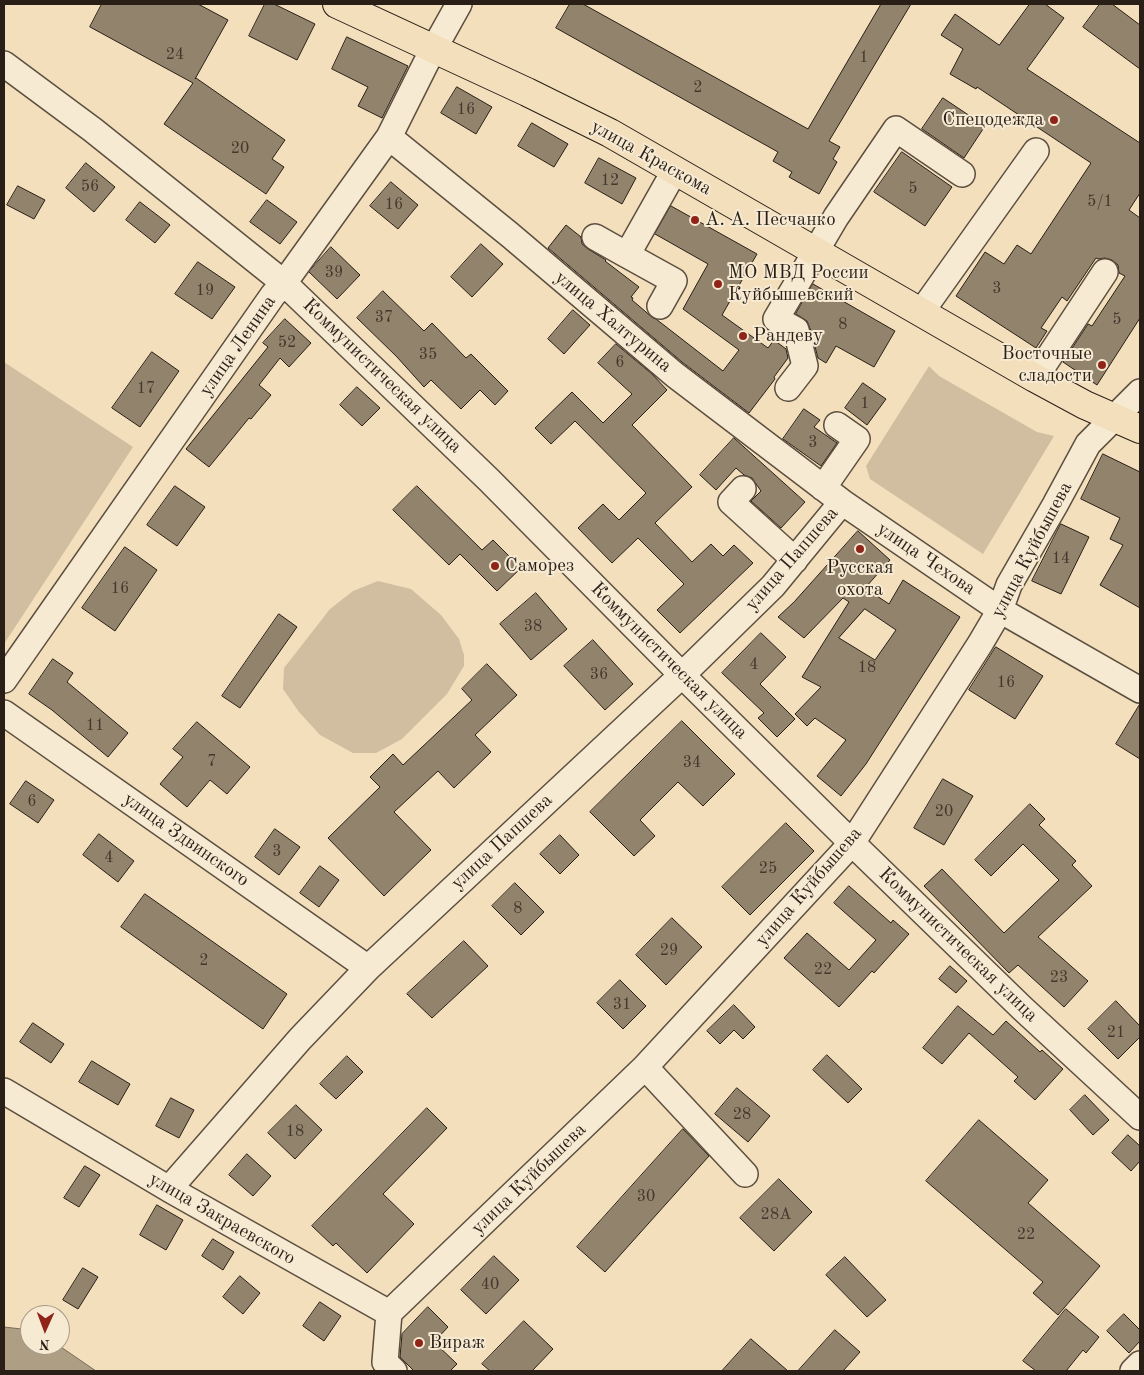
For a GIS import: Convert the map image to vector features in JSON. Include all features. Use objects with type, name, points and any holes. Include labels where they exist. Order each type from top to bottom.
[{"type":"main road","name":"улица Краскома","points":[[337,4],[610,133],[1035,378],[1085,405],[1140,429]]},
{"type":"street","name":"улица Ленина","points":[[4,680],[273,295],[284,283],[388,137],[459,4]]},
{"type":"street","name":"Коммунистическая улица","points":[[4,64],[93,130],[284,283],[489,480],[852,843],[1022,1008],[1140,1117]]},
{"type":"street","points":[[788,388],[805,366],[796,330],[776,319],[836,216],[896,129],[962,174]]},
{"type":"street","name":"улица Халтурина","points":[[388,137],[510,235],[675,375],[832,495]]},
{"type":"street","points":[[922,312],[1036,151]]},
{"type":"street","points":[[627,255],[675,170]]},
{"type":"street","points":[[595,237],[674,281],[660,306]]},
{"type":"street","points":[[1035,378],[1105,272]]},
{"type":"street","name":"улица Куйбышева","points":[[389,1314],[645,1067],[852,843],[980,644],[1000,610],[1010,585],[1056,505],[1088,444],[1140,392]]},
{"type":"street","name":"улица Папшева","points":[[169,1189],[300,1039],[368,968],[682,675],[773,586],[795,560],[832,495],[857,439],[837,425]]},
{"type":"street","points":[[743,489],[731,502],[795,560]]},
{"type":"street","name":"улица Чехова","points":[[832,495],[1000,610],[1137,680]]},
{"type":"street","name":"улица Здвинского","points":[[4,713],[368,968]]},
{"type":"street","points":[[645,1067],[745,1174]]},
{"type":"street","name":"улица Закраевского","points":[[4,1091],[169,1189],[389,1314]]},
{"type":"street","points":[[389,1314],[385,1362],[394,1371]]},
{"type":"street","points":[[1133,1371],[1140,1364]]},
{"type":"shaded area","points":[[4,362],[133,447],[4,644]]},
{"type":"shaded area","points":[[929,366],[939,376],[1037,432],[1054,436],[983,554],[870,479],[866,466]]},
{"type":"shaded area","points":[[378,581],[411,589],[441,615],[459,639],[464,655],[464,666],[447,694],[402,739],[376,753],[353,753],[320,735],[299,712],[283,689],[284,668],[330,609],[353,591]]},
{"type":"shaded area","points":[[4,1327],[20,1329],[20,1355],[70,1355],[70,1353],[96,1371],[4,1371]]},
{"type":"building","points":[[102,4],[198,4],[228,20],[195,79],[285,140],[272,159],[284,167],[266,194],[164,124],[193,83],[90,27]]},
{"type":"building","points":[[265,4],[274,4],[315,24],[297,60],[249,36]]},
{"type":"building","points":[[570,4],[583,4],[808,129],[881,4],[911,4],[829,141],[840,147],[833,159],[837,162],[819,194],[789,177],[792,172],[773,161],[778,152],[556,28]]},
{"type":"building","points":[[1030,4],[1045,4],[1064,18],[1027,69],[1140,143],[1140,193],[1129,210],[1140,218],[1140,318],[1097,385],[1063,362],[1088,324],[1092,326],[1125,276],[1119,273],[1118,265],[1112,260],[1096,258],[1067,301],[1062,297],[1041,328],[1047,331],[1036,348],[956,296],[985,252],[1004,264],[1017,245],[1031,254],[1091,163],[977,87],[976,89],[950,74],[963,49],[941,35],[955,14],[999,45]]},
{"type":"building","points":[[1100,4],[1112,4],[1140,25],[1140,69],[1083,27]]},
{"type":"building","points":[[347,37],[408,66],[382,118],[358,106],[368,87],[332,69]]},
{"type":"building","points":[[457,87],[492,107],[476,134],[441,113]]},
{"type":"building","points":[[943,98],[985,126],[964,158],[922,129]]},
{"type":"building","points":[[532,123],[568,144],[554,167],[518,146]]},
{"type":"building","points":[[902,152],[952,187],[925,226],[874,192]]},
{"type":"building","points":[[599,158],[636,178],[622,204],[585,183]]},
{"type":"building","points":[[86,163],[115,187],[94,212],[66,188]]},
{"type":"building","points":[[391,182],[418,205],[398,229],[370,206]]},
{"type":"building","points":[[18,186],[45,200],[34,219],[7,205]]},
{"type":"building","points":[[267,200],[297,222],[280,244],[250,222]]},
{"type":"building","points":[[140,202],[170,225],[155,243],[126,220]]},
{"type":"building","points":[[671,206],[757,254],[722,315],[768,348],[774,340],[786,349],[788,358],[774,377],[775,379],[749,413],[682,362],[548,248],[566,225],[581,237],[582,244],[606,260],[639,287],[631,297],[633,298],[632,300],[723,371],[739,350],[683,309],[708,264],[655,234]]},
{"type":"building","points":[[481,244],[503,264],[472,297],[451,277]]},
{"type":"building","points":[[331,247],[360,275],[337,299],[309,272]]},
{"type":"building","points":[[198,262],[235,287],[212,319],[175,294]]},
{"type":"building","points":[[813,284],[895,331],[874,367],[836,346],[826,363],[818,358],[814,343],[818,335],[811,331],[807,321],[796,314]]},
{"type":"building","points":[[383,291],[424,331],[432,323],[466,358],[471,354],[508,391],[495,405],[480,390],[461,409],[431,380],[424,387],[397,357],[357,318]]},
{"type":"building","points":[[573,310],[590,325],[564,354],[548,339]]},
{"type":"building","points":[[285,319],[311,343],[289,367],[280,358],[259,385],[271,395],[251,419],[249,418],[209,467],[186,449],[268,347],[263,343]]},
{"type":"building","points":[[616,344],[652,374],[667,390],[632,425],[692,487],[655,523],[692,562],[711,544],[723,556],[734,545],[753,563],[680,633],[657,610],[684,584],[638,538],[612,563],[578,528],[603,504],[619,520],[646,493],[575,421],[551,444],[535,428],[572,392],[603,423],[632,394],[598,363]]},
{"type":"building","points":[[152,352],[179,371],[140,427],[112,408]]},
{"type":"building","points":[[863,383],[886,399],[867,425],[845,408]]},
{"type":"building","points":[[357,387],[380,408],[362,426],[340,405]]},
{"type":"building","points":[[804,409],[820,420],[814,427],[837,443],[821,466],[783,439]]},
{"type":"building","points":[[734,438],[805,502],[781,528],[751,501],[761,491],[752,478],[744,475],[736,468],[716,490],[700,475]]},
{"type":"building","points":[[1103,454],[1140,472],[1140,608],[1100,585],[1123,545],[1110,539],[1120,518],[1081,499]]},
{"type":"building","points":[[175,486],[205,507],[177,546],[147,525]]},
{"type":"building","points":[[417,486],[482,550],[493,540],[521,568],[497,591],[460,554],[449,565],[393,510]]},
{"type":"building","points":[[1061,524],[1089,537],[1061,594],[1032,581]]},
{"type":"building","points":[[858,531],[890,560],[865,588],[889,604],[903,580],[960,617],[866,764],[841,796],[817,776],[846,740],[815,718],[807,726],[795,714],[821,687],[802,677],[849,602],[843,598],[804,638],[778,617]],"holes":[[[865,609],[896,630],[875,660],[839,638]]]},
{"type":"building","points":[[125,547],[157,570],[115,631],[82,608]]},
{"type":"building","points":[[536,593],[567,629],[531,660],[500,624]]},
{"type":"building","points":[[279,614],[297,627],[240,708],[222,696]]},
{"type":"building","points":[[761,633],[786,657],[760,684],[795,719],[777,737],[758,718],[764,713],[722,673]]},
{"type":"building","points":[[593,640],[633,684],[605,710],[564,666]]},
{"type":"building","points":[[996,647],[1043,676],[1015,719],[969,690]]},
{"type":"building","points":[[53,659],[73,673],[67,682],[128,733],[108,757],[52,710],[29,694]]},
{"type":"building","points":[[487,664],[517,695],[475,735],[491,752],[454,788],[438,771],[394,812],[431,850],[384,896],[328,838],[380,787],[370,777],[393,754],[403,765],[472,700],[462,689]]},
{"type":"building","points":[[1140,704],[1140,759],[1116,744]]},
{"type":"building","points":[[682,721],[735,774],[703,806],[678,782],[640,820],[655,836],[634,856],[590,812]]},
{"type":"building","points":[[197,722],[250,767],[227,794],[210,780],[187,807],[160,784],[183,757],[173,749]]},
{"type":"building","points":[[943,779],[973,796],[944,845],[914,828]]},
{"type":"building","points":[[26,781],[54,800],[38,823],[10,804]]},
{"type":"building","points":[[1030,804],[1045,819],[1039,825],[1076,861],[1072,865],[1092,886],[1038,937],[1088,981],[1064,1007],[1018,965],[1009,973],[924,886],[942,869],[1004,933],[1059,880],[1023,844],[991,876],[975,860]]},
{"type":"building","points":[[786,823],[814,851],[750,915],[722,887]]},
{"type":"building","points":[[275,829],[300,847],[279,875],[255,857]]},
{"type":"building","points":[[99,834],[134,861],[118,882],[83,855]]},
{"type":"building","points":[[560,835],[579,855],[560,874],[540,854]]},
{"type":"building","points":[[320,866],[339,880],[319,907],[300,893]]},
{"type":"building","points":[[515,883],[544,912],[521,935],[492,906]]},
{"type":"building","points":[[849,886],[891,923],[893,920],[909,934],[874,973],[872,971],[839,1007],[784,958],[807,933],[849,970],[876,940],[834,903]]},
{"type":"building","points":[[145,894],[287,994],[263,1029],[121,927]]},
{"type":"building","points":[[672,918],[702,947],[666,985],[636,955]]},
{"type":"building","points":[[464,941],[488,966],[432,1018],[407,994]]},
{"type":"building","points":[[950,966],[967,981],[956,993],[939,979]]},
{"type":"building","points":[[620,980],[646,1006],[623,1029],[597,1003]]},
{"type":"building","points":[[1116,1001],[1140,1026],[1140,1037],[1118,1059],[1088,1029]]},
{"type":"building","points":[[734,1005],[755,1027],[743,1039],[734,1030],[720,1044],[707,1031]]},
{"type":"building","points":[[958,1006],[993,1035],[1006,1021],[1040,1052],[1042,1050],[1063,1069],[1035,1100],[1014,1081],[1018,1077],[969,1033],[942,1064],[923,1048]]},
{"type":"building","points":[[33,1023],[64,1044],[51,1063],[20,1042]]},
{"type":"building","points":[[827,1055],[862,1089],[848,1103],[813,1070]]},
{"type":"building","points":[[347,1056],[363,1072],[336,1099],[320,1084]]},
{"type":"building","points":[[92,1061],[130,1084],[118,1105],[79,1082]]},
{"type":"building","points":[[737,1088],[770,1116],[748,1142],[715,1114]]},
{"type":"building","points":[[1085,1095],[1109,1120],[1093,1135],[1070,1110]]},
{"type":"building","points":[[171,1098],[194,1110],[179,1138],[156,1126]]},
{"type":"building","points":[[296,1105],[322,1130],[295,1159],[268,1133]]},
{"type":"building","points":[[427,1108],[447,1128],[383,1194],[414,1224],[367,1273],[336,1243],[333,1246],[312,1226]]},
{"type":"building","points":[[979,1120],[1048,1180],[1028,1203],[1100,1266],[1058,1315],[1033,1293],[1043,1282],[926,1181]]},
{"type":"building","points":[[683,1129],[709,1156],[605,1272],[577,1247]]},
{"type":"building","points":[[1128,1135],[1140,1146],[1140,1161],[1131,1171],[1112,1153]]},
{"type":"building","points":[[247,1154],[271,1176],[253,1196],[229,1175]]},
{"type":"building","points":[[85,1166],[100,1175],[79,1207],[64,1198]]},
{"type":"building","points":[[779,1179],[812,1212],[774,1251],[740,1218]]},
{"type":"building","points":[[157,1205],[183,1220],[166,1250],[140,1235]]},
{"type":"building","points":[[213,1239],[234,1252],[223,1270],[202,1256]]},
{"type":"building","points":[[494,1256],[519,1280],[486,1314],[461,1290]]},
{"type":"building","points":[[845,1257],[886,1300],[867,1317],[826,1275]]},
{"type":"building","points":[[83,1268],[98,1277],[78,1309],[63,1300]]},
{"type":"building","points":[[240,1276],[260,1293],[243,1314],[223,1297]]},
{"type":"building","points":[[320,1302],[341,1316],[324,1341],[303,1326]]},
{"type":"building","points":[[428,1307],[448,1327],[434,1342],[457,1364],[450,1371],[414,1371],[400,1357],[402,1334]]},
{"type":"building","points":[[1066,1309],[1099,1337],[1086,1353],[1083,1350],[1066,1371],[1036,1371],[1023,1361]]},
{"type":"building","points":[[1124,1314],[1140,1330],[1140,1341],[1129,1353],[1107,1331]]},
{"type":"building","points":[[524,1321],[553,1349],[532,1371],[490,1371],[482,1364]]},
{"type":"building","points":[[835,1330],[860,1352],[843,1371],[798,1371]]},
{"type":"building","points":[[751,1339],[788,1371],[722,1371]]},
{"type":"place","name":"Спецодежда","points":[[1054,120]]},
{"type":"place","name":"А. А. Песчанко","points":[[695,220]]},
{"type":"place","name":"МО МВД России Куйбышевский","points":[[718,284]]},
{"type":"place","name":"Рандеву","points":[[743,336]]},
{"type":"place","name":"Восточные сладости","points":[[1102,365]]},
{"type":"place","name":"Русская охота","points":[[860,549]]},
{"type":"place","name":"Саморез","points":[[495,566]]},
{"type":"place","name":"Вираж","points":[[419,1343]]}]
